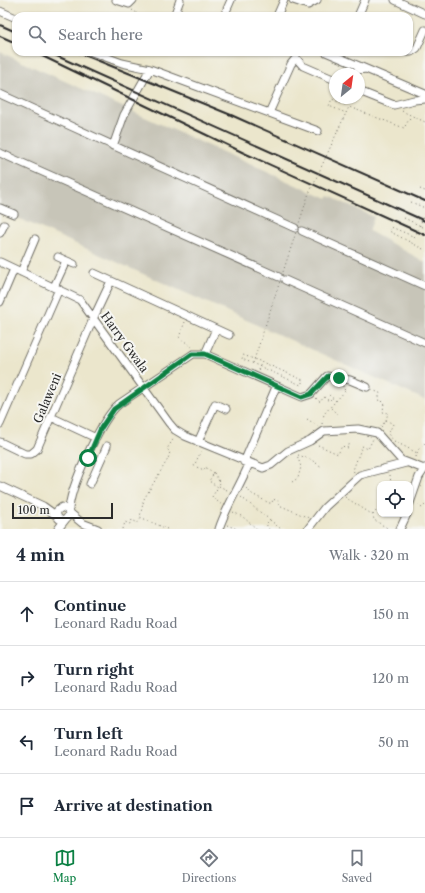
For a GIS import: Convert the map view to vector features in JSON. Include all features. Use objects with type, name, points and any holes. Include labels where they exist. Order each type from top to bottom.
[{"type":"street","points":[[116,0],[131,2]]},
{"type":"street","points":[[176,12],[180,0]]},
{"type":"street","points":[[226,12],[231,0]]},
{"type":"street","points":[[279,12],[284,0]]},
{"type":"street","points":[[293,0],[308,5],[317,0]]},
{"type":"street","points":[[360,12],[365,0]]},
{"type":"street","points":[[395,0],[425,14]]},
{"type":"street","points":[[0,11],[12,16]]},
{"type":"street","points":[[413,51],[417,48],[425,30]]},
{"type":"street","points":[[103,56],[122,63],[150,69],[318,131]]},
{"type":"street","points":[[269,113],[290,64],[295,56]]},
{"type":"street","points":[[297,56],[303,66],[329,77]]},
{"type":"street","points":[[335,56],[425,94]]},
{"type":"street","points":[[113,146],[124,115],[150,69]]},
{"type":"street","points":[[0,94],[298,230],[425,286]]},
{"type":"street","points":[[365,94],[385,102],[397,105],[414,100],[425,99]]},
{"type":"street","points":[[0,153],[425,343]]},
{"type":"street","points":[[0,208],[14,214]]},
{"type":"street","points":[[0,233],[4,225]]},
{"type":"street","points":[[0,302],[35,239]]},
{"type":"street","points":[[58,257],[74,264]]},
{"type":"street","points":[[0,424],[66,261]]},
{"type":"street","name":"Harry Gwala","points":[[0,262],[80,300],[94,317],[169,423],[179,434],[247,463],[263,468],[271,465],[288,451],[310,441]]},
{"type":"street","points":[[94,273],[229,335]]},
{"type":"street","name":"Galaweni","points":[[0,442],[25,454],[34,453],[37,449],[111,281]]},
{"type":"street","points":[[205,354],[216,329]]},
{"type":"street","points":[[61,518],[69,518],[72,495],[96,438],[114,409],[189,355],[195,353],[205,354],[302,397],[311,394],[328,376],[367,387]]},
{"type":"street","points":[[220,526],[227,509],[240,486],[247,463],[276,386]]},
{"type":"street","points":[[201,444],[215,404],[226,409]]},
{"type":"street","points":[[51,418],[96,438]]},
{"type":"street","points":[[310,441],[324,431],[358,429],[376,433],[391,442],[398,456],[406,463],[422,468],[413,493]]},
{"type":"street","points":[[90,484],[106,446]]},
{"type":"street","points":[[88,458],[99,462]]},
{"type":"street","points":[[308,529],[313,521],[360,475],[406,463]]},
{"type":"street","points":[[0,486],[43,506],[61,518],[82,522],[98,529]]},
{"type":"street","points":[[57,529],[61,518],[57,511],[72,495]]},
{"type":"street","points":[[43,506],[61,508],[82,522]]},
{"type":"street","points":[[400,529],[405,517]]},
{"type":"path","points":[[131,2],[132,11],[134,12]]},
{"type":"path","points":[[330,104],[329,106],[346,113]]},
{"type":"path","points":[[397,105],[400,110],[425,122]]},
{"type":"path","points":[[253,363],[308,196],[348,107],[404,128],[411,116]]},
{"type":"path","points":[[420,189],[425,191]]},
{"type":"path","points":[[411,202],[425,208]]},
{"type":"path","points":[[425,213],[415,237],[391,227],[389,231],[425,250]]},
{"type":"path","points":[[404,218],[425,228]]},
{"type":"path","points":[[187,316],[179,336],[192,347],[189,355]]},
{"type":"path","points":[[243,355],[262,362],[303,380],[300,385],[242,359],[243,355]]},
{"type":"path","points":[[257,374],[262,362]]},
{"type":"path","points":[[324,431],[322,420],[324,414],[337,402],[346,390],[343,389],[343,386],[338,383],[339,378]]},
{"type":"path","points":[[360,475],[353,470],[362,446],[368,449],[376,433],[379,432],[386,420],[388,413],[383,412],[384,402],[378,400],[380,393],[367,387]]},
{"type":"path","points":[[311,394],[320,402],[324,397],[329,401],[332,398]]},
{"type":"path","points":[[329,395],[337,402]]},
{"type":"path","points":[[331,408],[339,416]]},
{"type":"path","points":[[307,419],[324,431]]},
{"type":"path","points":[[386,420],[393,424],[388,434],[391,442],[416,454]]},
{"type":"path","points":[[123,529],[125,522],[130,524],[132,520],[138,523],[144,499],[168,459],[170,452],[167,449],[173,439],[179,434]]},
{"type":"path","points":[[310,441],[338,454],[342,446],[348,448],[350,442]]},
{"type":"path","points":[[422,468],[415,460],[416,454],[425,443]]},
{"type":"path","points":[[201,444],[194,466],[204,470],[205,468],[214,473],[220,483],[212,497],[227,509],[243,517],[257,529]]},
{"type":"path","points":[[292,482],[298,478],[301,467],[296,454],[310,459],[322,467]]},
{"type":"path","points":[[389,481],[390,468]]},
{"type":"path","points":[[214,473],[209,481],[236,495],[281,529]]},
{"type":"path","points":[[240,486],[269,503],[272,503],[273,499],[280,502],[279,505],[313,521]]},
{"type":"path","points":[[340,493],[373,515],[374,520],[389,529]]},
{"type":"path","points":[[413,504],[422,508],[425,505]]},
{"type":"path","points":[[373,515],[377,510]]},
{"type":"path","points":[[140,517],[167,529]]},
{"type":"path","points":[[269,529],[266,524],[270,520]]},
{"type":"path","points":[[220,526],[237,529]]},
{"type":"shaded area","points":[[0,52],[327,199],[329,196],[374,217],[369,231],[425,262],[425,400],[0,210]]},
{"type":"railway","points":[[0,25],[12,30]]},
{"type":"railway","points":[[0,36],[12,41]]},
{"type":"railway","points":[[42,56],[244,153],[425,235]]},
{"type":"railway","points":[[57,56],[425,221]]},
{"type":"railway","points":[[87,56],[231,115],[425,201]]},
{"type":"route","points":[[88,458],[101,428],[110,413],[119,404],[189,355],[195,353],[205,354],[302,397],[306,397],[311,394],[326,377],[329,376],[339,378]]}]
